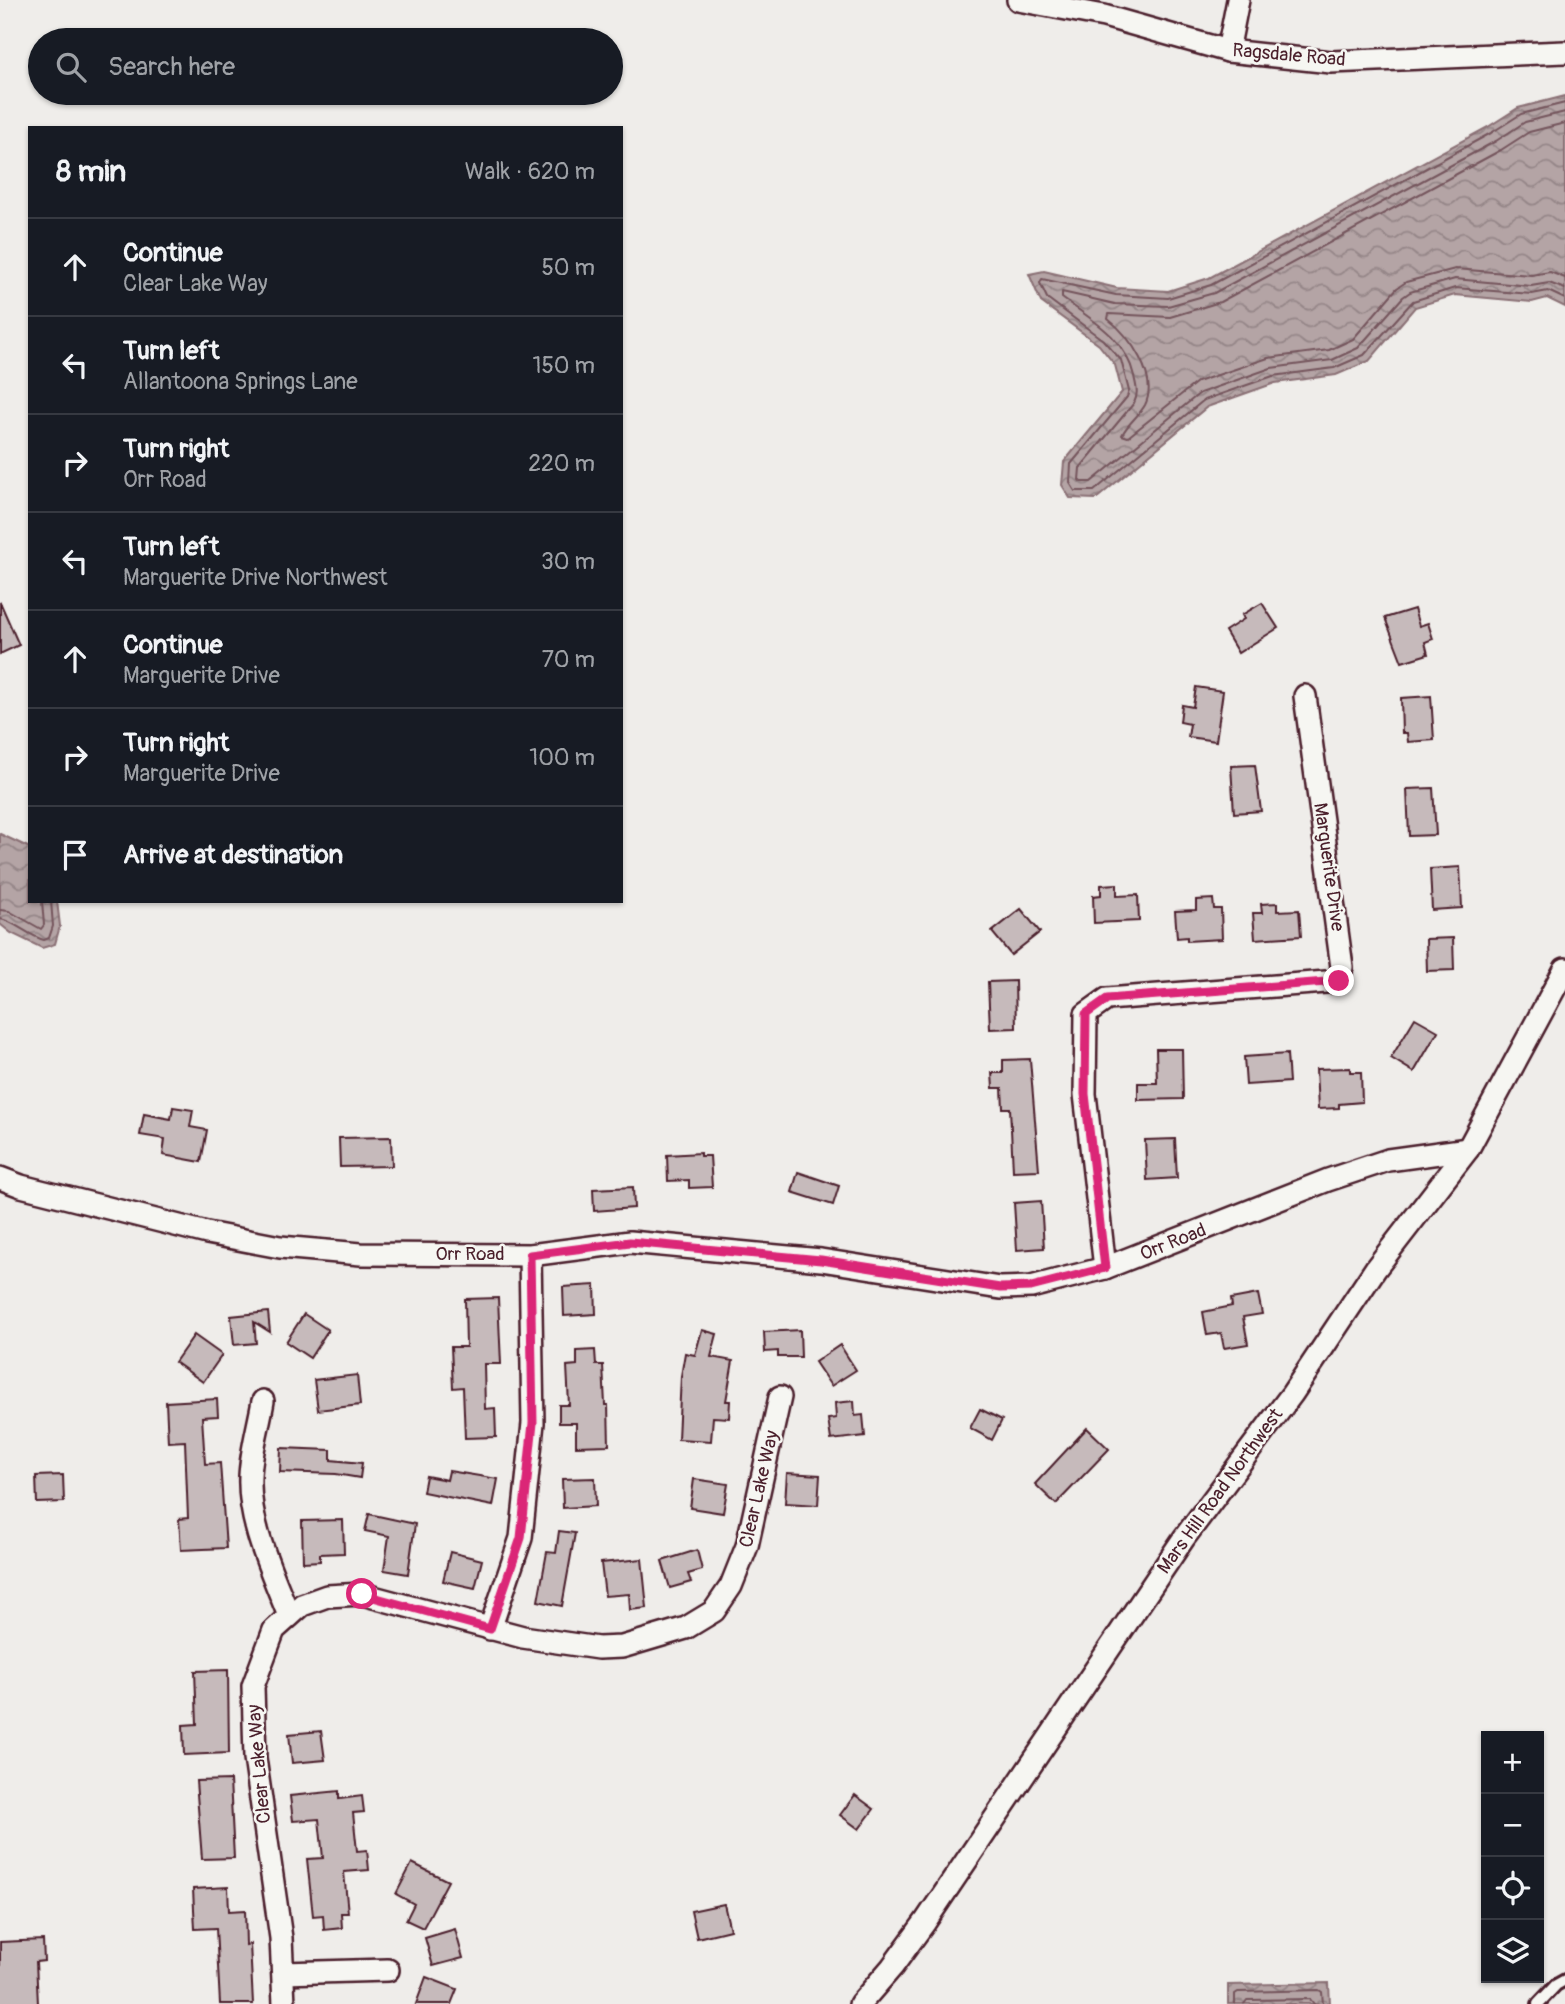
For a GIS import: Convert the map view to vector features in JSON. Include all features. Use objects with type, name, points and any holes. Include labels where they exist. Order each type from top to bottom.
[{"type":"street","name":"Ragsdale Road","points":[[1018,0],[1104,16],[1228,51],[1331,62],[1565,52]]},
{"type":"street","points":[[1228,51],[1238,0]]},
{"type":"street","name":"Marguerite Drive","points":[[1105,1268],[1085,1094],[1086,1014],[1107,999],[1339,981],[1342,967],[1305,696]]},
{"type":"street","name":"Mars Hill Road Northwest","points":[[860,2004],[892,1968],[925,1923],[1184,1538],[1292,1394],[1376,1268],[1468,1149],[1565,969]]},
{"type":"street","name":"Orr Road","points":[[0,1178],[21,1186],[207,1233],[280,1247],[361,1254],[530,1255],[630,1242],[821,1260],[1000,1288],[1031,1287],[1105,1268],[1388,1160],[1468,1149]]},
{"type":"street","points":[[490,1629],[523,1525],[533,1423],[530,1255]]},
{"type":"street","name":"Clear Lake Way","points":[[284,2004],[281,1938],[255,1758],[253,1686],[274,1630],[302,1605],[327,1597],[362,1594],[523,1637],[598,1648],[622,1647],[686,1628],[714,1611],[731,1586],[747,1546],[780,1397]]},
{"type":"street","points":[[263,1401],[250,1475],[252,1508],[260,1540],[289,1616]]},
{"type":"street","points":[[284,1973],[388,1970]]},
{"type":"lane","points":[[1538,2004],[1556,1985],[1565,1980]]},
{"type":"water","points":[[1565,96],[1565,307],[1547,298],[1532,302],[1455,295],[1415,307],[1369,361],[1336,375],[1275,383],[1207,407],[1096,499],[1070,498],[1062,485],[1064,462],[1122,392],[1115,365],[1099,345],[1041,302],[1029,274],[1044,271],[1117,288],[1168,291],[1209,278],[1488,127],[1518,108]]},
{"type":"water","points":[[0,834],[28,847],[28,903],[57,903],[60,926],[55,944],[42,948],[11,933],[0,924]]},
{"type":"water","points":[[1329,1983],[1330,2004],[1228,2004],[1228,1985]]},
{"type":"building","points":[[0,602],[19,645],[0,654]]},
{"type":"building","points":[[1262,603],[1278,628],[1238,653],[1225,631],[1244,619],[1242,615]]},
{"type":"building","points":[[1414,609],[1419,626],[1428,623],[1433,639],[1425,642],[1428,654],[1402,662],[1385,618]]},
{"type":"building","points":[[1196,687],[1223,691],[1216,741],[1188,737],[1190,724],[1180,722],[1182,705],[1193,707]]},
{"type":"building","points":[[1431,696],[1434,740],[1408,742],[1407,733],[1402,733],[1401,698]]},
{"type":"building","points":[[1255,765],[1261,811],[1234,813],[1231,766]]},
{"type":"building","points":[[1433,788],[1436,835],[1409,836],[1407,789]]},
{"type":"building","points":[[1460,867],[1462,908],[1432,910],[1430,869]]},
{"type":"building","points":[[1117,884],[1117,896],[1138,895],[1139,921],[1094,923],[1093,896],[1101,895],[1101,885]]},
{"type":"building","points":[[1213,899],[1214,909],[1221,909],[1222,939],[1187,941],[1187,937],[1177,938],[1175,911],[1196,910],[1196,900]]},
{"type":"building","points":[[1277,903],[1277,911],[1299,910],[1301,936],[1255,939],[1253,913],[1262,913],[1261,904]]},
{"type":"building","points":[[1021,909],[1040,932],[1011,955],[992,932]]},
{"type":"building","points":[[1453,938],[1454,970],[1427,971],[1426,939]]},
{"type":"building","points":[[1015,981],[1016,1028],[990,1029],[988,982]]},
{"type":"building","points":[[1415,1018],[1438,1031],[1414,1072],[1391,1058]]},
{"type":"building","points":[[1156,1049],[1182,1049],[1183,1099],[1138,1100],[1138,1083],[1157,1083]]},
{"type":"building","points":[[1287,1054],[1289,1082],[1246,1085],[1244,1057]]},
{"type":"building","points":[[1030,1059],[1039,1170],[1013,1171],[1010,1108],[1003,1108],[1002,1088],[993,1088],[992,1073],[1003,1073],[1003,1060]]},
{"type":"building","points":[[1350,1068],[1350,1072],[1361,1072],[1362,1102],[1339,1104],[1339,1108],[1318,1109],[1316,1069]]},
{"type":"building","points":[[173,1107],[193,1110],[190,1127],[207,1130],[201,1162],[163,1155],[165,1139],[140,1135],[144,1114],[171,1119]]},
{"type":"building","points":[[391,1137],[392,1166],[340,1167],[339,1138]]},
{"type":"building","points":[[1175,1139],[1177,1178],[1147,1180],[1145,1140]]},
{"type":"building","points":[[700,1153],[700,1156],[710,1156],[712,1187],[689,1188],[689,1180],[668,1181],[667,1155]]},
{"type":"building","points":[[798,1172],[839,1186],[833,1205],[792,1192]]},
{"type":"building","points":[[633,1187],[634,1208],[594,1211],[593,1189]]},
{"type":"building","points":[[1041,1201],[1044,1248],[1017,1250],[1014,1203]]},
{"type":"building","points":[[595,1285],[596,1314],[564,1316],[563,1287]]},
{"type":"building","points":[[1258,1294],[1262,1314],[1243,1317],[1248,1344],[1224,1348],[1221,1333],[1207,1335],[1203,1312],[1232,1306],[1231,1299]]},
{"type":"building","points":[[498,1298],[501,1364],[484,1364],[485,1409],[495,1408],[496,1437],[465,1438],[463,1387],[453,1388],[451,1347],[466,1347],[465,1299]]},
{"type":"building","points":[[268,1312],[270,1332],[254,1322],[256,1343],[234,1345],[231,1316]]},
{"type":"building","points":[[304,1314],[328,1330],[310,1358],[286,1342]]},
{"type":"building","points":[[702,1330],[717,1334],[711,1357],[733,1361],[726,1401],[730,1401],[729,1418],[713,1417],[711,1441],[678,1439],[681,1376],[685,1353],[695,1355]]},
{"type":"building","points":[[800,1330],[801,1357],[778,1357],[778,1351],[765,1352],[764,1332]]},
{"type":"building","points":[[194,1335],[222,1355],[203,1382],[175,1362]]},
{"type":"building","points":[[840,1345],[856,1370],[831,1386],[815,1362]]},
{"type":"building","points":[[595,1350],[596,1365],[603,1365],[609,1445],[576,1446],[576,1423],[559,1423],[559,1405],[569,1405],[567,1366],[577,1365],[577,1351]]},
{"type":"building","points":[[357,1375],[360,1405],[318,1410],[314,1380]]},
{"type":"building","points":[[217,1399],[218,1416],[202,1417],[205,1464],[220,1463],[226,1548],[181,1550],[179,1519],[188,1518],[185,1441],[168,1442],[166,1402]]},
{"type":"building","points":[[854,1401],[855,1416],[863,1415],[865,1436],[831,1440],[828,1419],[836,1418],[835,1403]]},
{"type":"building","points":[[980,1409],[1002,1420],[992,1440],[970,1428]]},
{"type":"building","points":[[1087,1428],[1109,1449],[1056,1504],[1035,1484]]},
{"type":"building","points":[[281,1448],[331,1450],[331,1460],[362,1463],[360,1478],[336,1474],[280,1472]]},
{"type":"building","points":[[449,1471],[498,1479],[493,1506],[423,1492],[426,1476],[447,1480]]},
{"type":"building","points":[[787,1473],[820,1475],[818,1505],[785,1503]]},
{"type":"building","points":[[63,1475],[64,1502],[37,1503],[36,1476]]},
{"type":"building","points":[[595,1478],[596,1506],[563,1508],[562,1479]]},
{"type":"building","points":[[694,1479],[728,1484],[723,1513],[690,1508]]},
{"type":"building","points":[[369,1514],[415,1524],[408,1574],[384,1570],[389,1536],[365,1531]]},
{"type":"building","points":[[343,1520],[344,1553],[320,1554],[320,1561],[303,1562],[302,1521]]},
{"type":"building","points":[[559,1531],[575,1533],[562,1606],[538,1601],[547,1552],[556,1553]]},
{"type":"building","points":[[697,1550],[702,1570],[688,1574],[691,1582],[670,1588],[662,1561]]},
{"type":"building","points":[[450,1552],[482,1560],[475,1588],[443,1581]]},
{"type":"building","points":[[642,1559],[647,1608],[630,1610],[629,1594],[605,1596],[601,1563]]},
{"type":"building","points":[[228,1670],[229,1753],[184,1755],[183,1725],[197,1724],[195,1671]]},
{"type":"building","points":[[321,1731],[325,1760],[292,1763],[289,1734]]},
{"type":"building","points":[[230,1780],[234,1858],[202,1859],[196,1781]]},
{"type":"building","points":[[339,1791],[339,1799],[362,1796],[364,1812],[353,1813],[357,1851],[367,1850],[369,1870],[344,1872],[348,1913],[341,1913],[342,1928],[324,1930],[323,1915],[313,1916],[307,1859],[323,1858],[319,1819],[293,1821],[290,1796]]},
{"type":"building","points":[[855,1795],[874,1809],[859,1829],[840,1815]]},
{"type":"building","points":[[412,1863],[448,1881],[423,1928],[406,1920],[414,1904],[396,1894]]},
{"type":"building","points":[[228,1887],[229,1911],[245,1910],[253,2004],[220,2004],[216,1928],[195,1929],[193,1889]]},
{"type":"building","points":[[724,1904],[730,1930],[697,1938],[691,1911]]},
{"type":"building","points":[[455,1929],[463,1958],[433,1966],[425,1938]]},
{"type":"building","points":[[43,1940],[44,1961],[36,1962],[38,2004],[0,2004],[0,1942]]},
{"type":"building","points":[[426,1977],[457,1989],[451,2004],[416,2004]]},
{"type":"route","points":[[362,1594],[490,1629],[521,1538],[533,1423],[530,1255],[630,1242],[821,1260],[1000,1288],[1031,1287],[1105,1268],[1085,1094],[1086,1014],[1107,999],[1339,981]]}]
